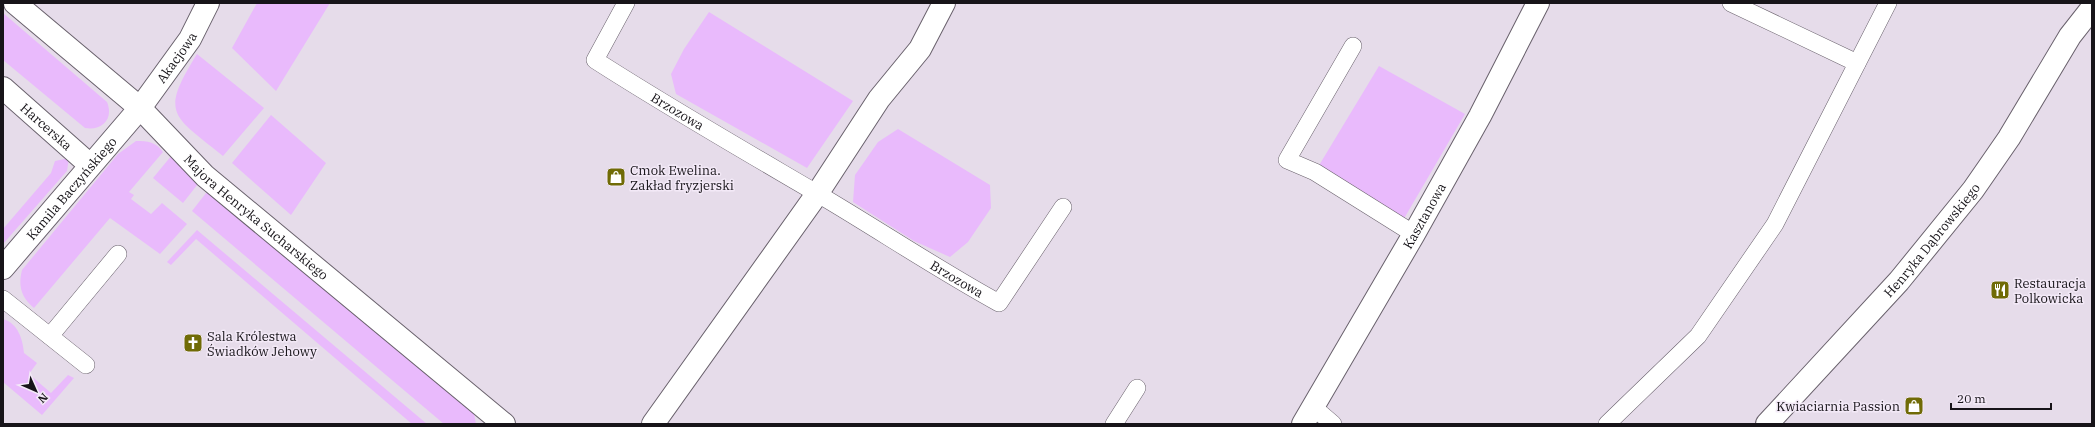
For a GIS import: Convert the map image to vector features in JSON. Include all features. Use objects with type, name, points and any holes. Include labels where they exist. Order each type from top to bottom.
[{"type":"street","name":"Majora Henryka Sucharskiego","points":[[15,3],[140,108],[205,176],[500,423]]},
{"type":"street","name":"Akacjowa","points":[[140,108],[190,39],[208,3]]},
{"type":"street","points":[[653,424],[817,194],[879,99],[920,49],[944,3]]},
{"type":"street","name":"Kasztanowa","points":[[1308,415],[1414,234],[1480,116],[1538,3]]},
{"type":"street","name":"Henryka Dąbrowskiego","points":[[2070,36],[2078,3]]},
{"type":"street","name":"Henryka Dąbrowskiego","points":[[1767,424],[1899,281],[1969,196],[2010,138],[2070,36],[2092,8]]},
{"type":"street","name":"Harcerska","points":[[3,88],[90,165]]},
{"type":"street","name":"Kamila Baczyńskiego","points":[[3,268],[140,108]]},
{"type":"lane","name":"Brzozowa","points":[[626,3],[595,60],[657,100],[817,194],[952,277],[999,303],[1063,207]]},
{"type":"lane","points":[[1731,3],[1857,63]]},
{"type":"lane","points":[[1607,424],[1698,336],[1775,224],[1888,3]]},
{"type":"lane","points":[[1353,46],[1287,160],[1315,172],[1414,234]]},
{"type":"lane","points":[[50,336],[118,254]]},
{"type":"lane","points":[[3,299],[86,365]]},
{"type":"lane","points":[[1114,424],[1137,388]]},
{"type":"lane","points":[[1308,415],[1333,424]]},
{"type":"shaded area","points":[[257,3],[330,3],[276,91],[232,48]]},
{"type":"shaded area","points":[[709,12],[853,101],[807,168],[676,94],[671,74],[684,49]]},
{"type":"shaded area","points":[[3,13],[107,102],[109,108],[108,118],[101,126],[97,128],[85,128],[3,60]]},
{"type":"shaded area","points":[[197,54],[264,108],[223,156],[192,131],[183,122],[177,112],[175,102],[178,90],[185,74]]},
{"type":"shaded area","points":[[1379,66],[1465,114],[1402,222],[1315,172]]},
{"type":"shaded area","points":[[271,115],[326,163],[291,215],[232,163]]},
{"type":"shaded area","points":[[898,129],[990,185],[991,208],[968,242],[950,257],[914,241],[853,202],[855,175],[878,142]]},
{"type":"shaded area","points":[[136,141],[151,143],[158,146],[163,152],[129,192],[134,195],[131,199],[151,214],[162,203],[187,224],[160,254],[110,218],[34,308],[23,295],[20,281],[22,270],[118,154]]},
{"type":"shaded area","points":[[172,155],[201,180],[183,203],[153,178]]},
{"type":"shaded area","points":[[69,158],[67,171],[3,244],[3,229],[51,173],[55,161]]},
{"type":"shaded area","points":[[211,191],[474,414],[476,424],[444,424],[192,211],[206,193]]},
{"type":"shaded area","points":[[197,230],[427,424],[412,424],[196,239],[171,265],[167,262]]},
{"type":"shaded area","points":[[3,319],[8,321],[16,328],[21,338],[24,353],[37,363],[29,374],[51,393],[68,375],[74,378],[42,415],[3,382]]},
{"type":"place","name":"Cmok Ewelina. Zakład fryzjerski","points":[[616,177]]},
{"type":"place","name":"Restauracja Polkowicka","points":[[2000,290]]},
{"type":"place","name":"Sala Królestwa Świadków Jehowy","points":[[193,343]]},
{"type":"place","name":"Kwiaciarnia Passion","points":[[1914,406]]}]
